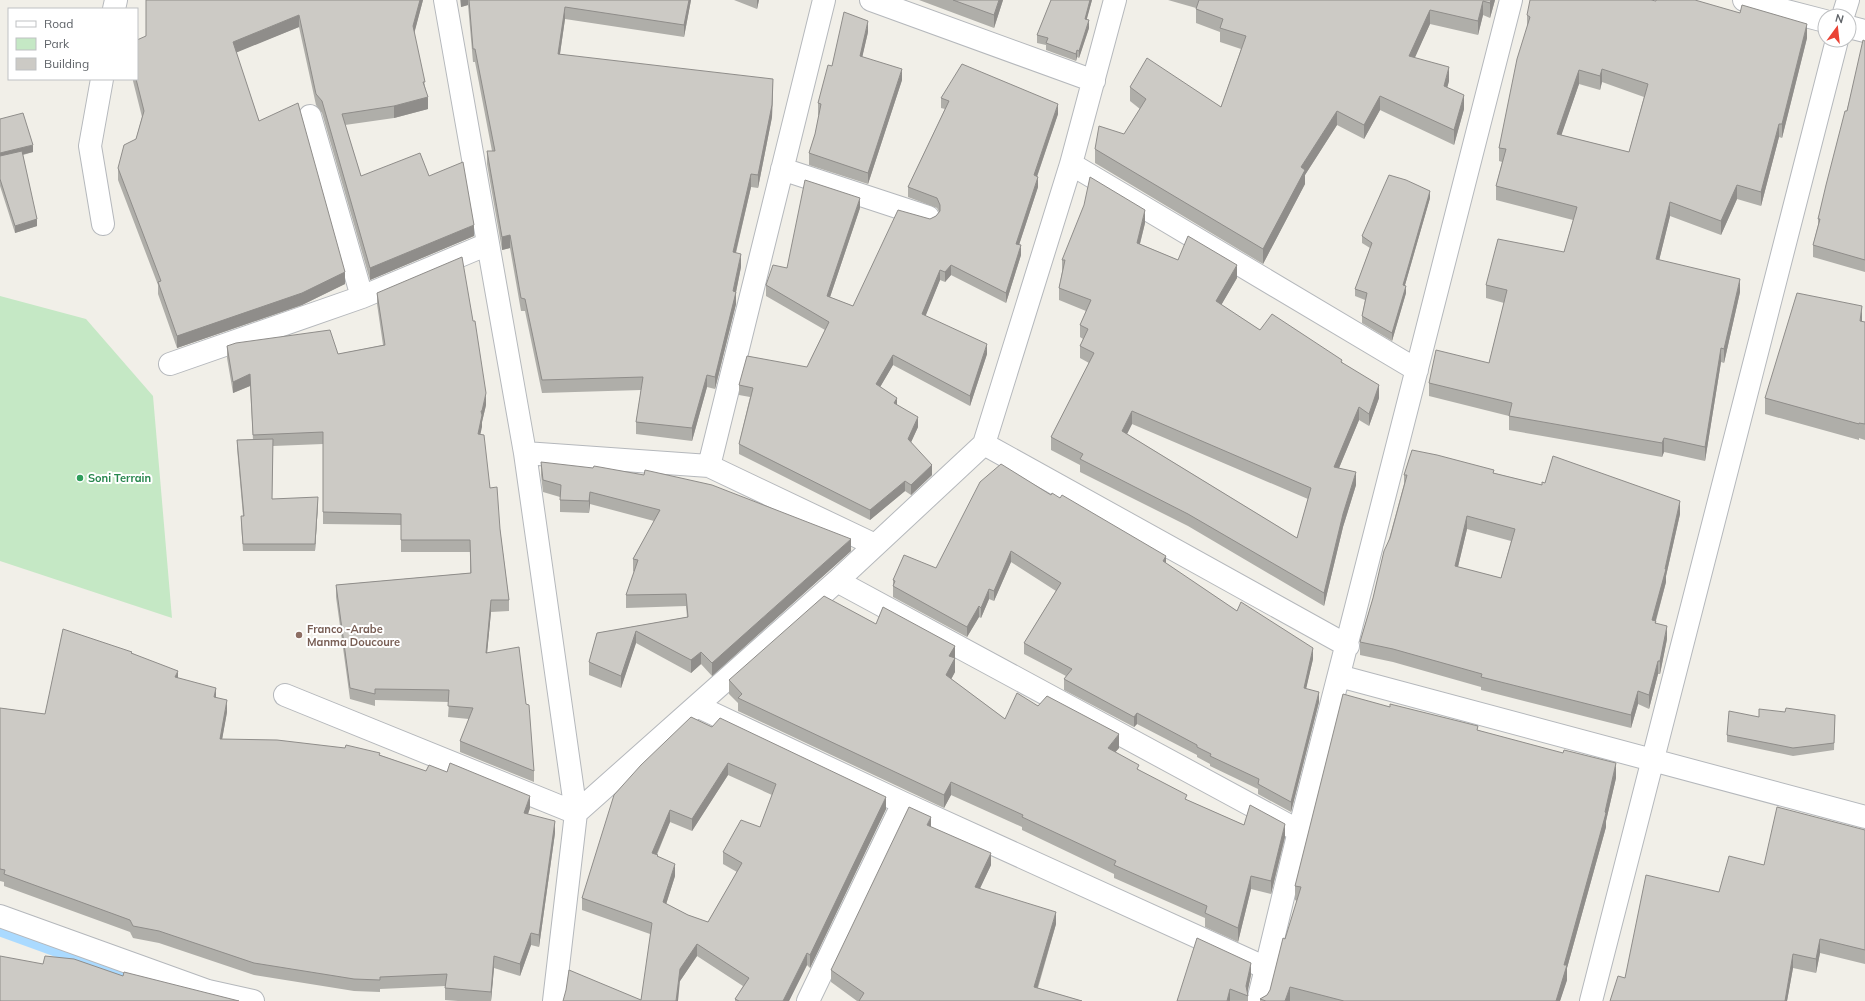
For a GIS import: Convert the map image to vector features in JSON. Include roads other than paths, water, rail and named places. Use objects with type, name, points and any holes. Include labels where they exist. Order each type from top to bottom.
[{"type":"street","points":[[445,0],[525,453],[576,813],[554,1001]]},
{"type":"street","points":[[709,466],[824,0]]},
{"type":"street","points":[[871,0],[1094,81]]},
{"type":"street","points":[[576,813],[836,582],[984,444],[1071,164],[1115,0]]},
{"type":"street","points":[[1258,1001],[1299,831],[1348,646],[1511,0]]},
{"type":"street","points":[[1744,0],[1817,19]]},
{"type":"street","points":[[1591,1001],[1835,48]]},
{"type":"street","points":[[102,80],[90,146],[103,224]]},
{"type":"street","points":[[310,116],[362,297]]},
{"type":"street","points":[[1071,164],[1417,370]]},
{"type":"street","points":[[782,169],[928,217]]},
{"type":"street","points":[[170,364],[362,297],[488,244]]},
{"type":"street","points":[[984,444],[1348,646]]},
{"type":"street","points":[[525,453],[709,466],[875,546]]},
{"type":"street","points":[[836,582],[1299,831]]},
{"type":"street","points":[[1340,676],[1865,817]]},
{"type":"street","points":[[285,695],[576,813]]},
{"type":"street","points":[[697,706],[903,803],[1266,968]]},
{"type":"street","points":[[808,1001],[903,803]]},
{"type":"street","points":[[0,916],[208,991],[253,1001]]},
{"type":"waterway","points":[[0,932],[134,979]]},
{"type":"place","name":"Soni Terrain","points":[[80,478]]},
{"type":"place","name":"Franco -Arabe Manma Doucoure","points":[[299,635]]}]
